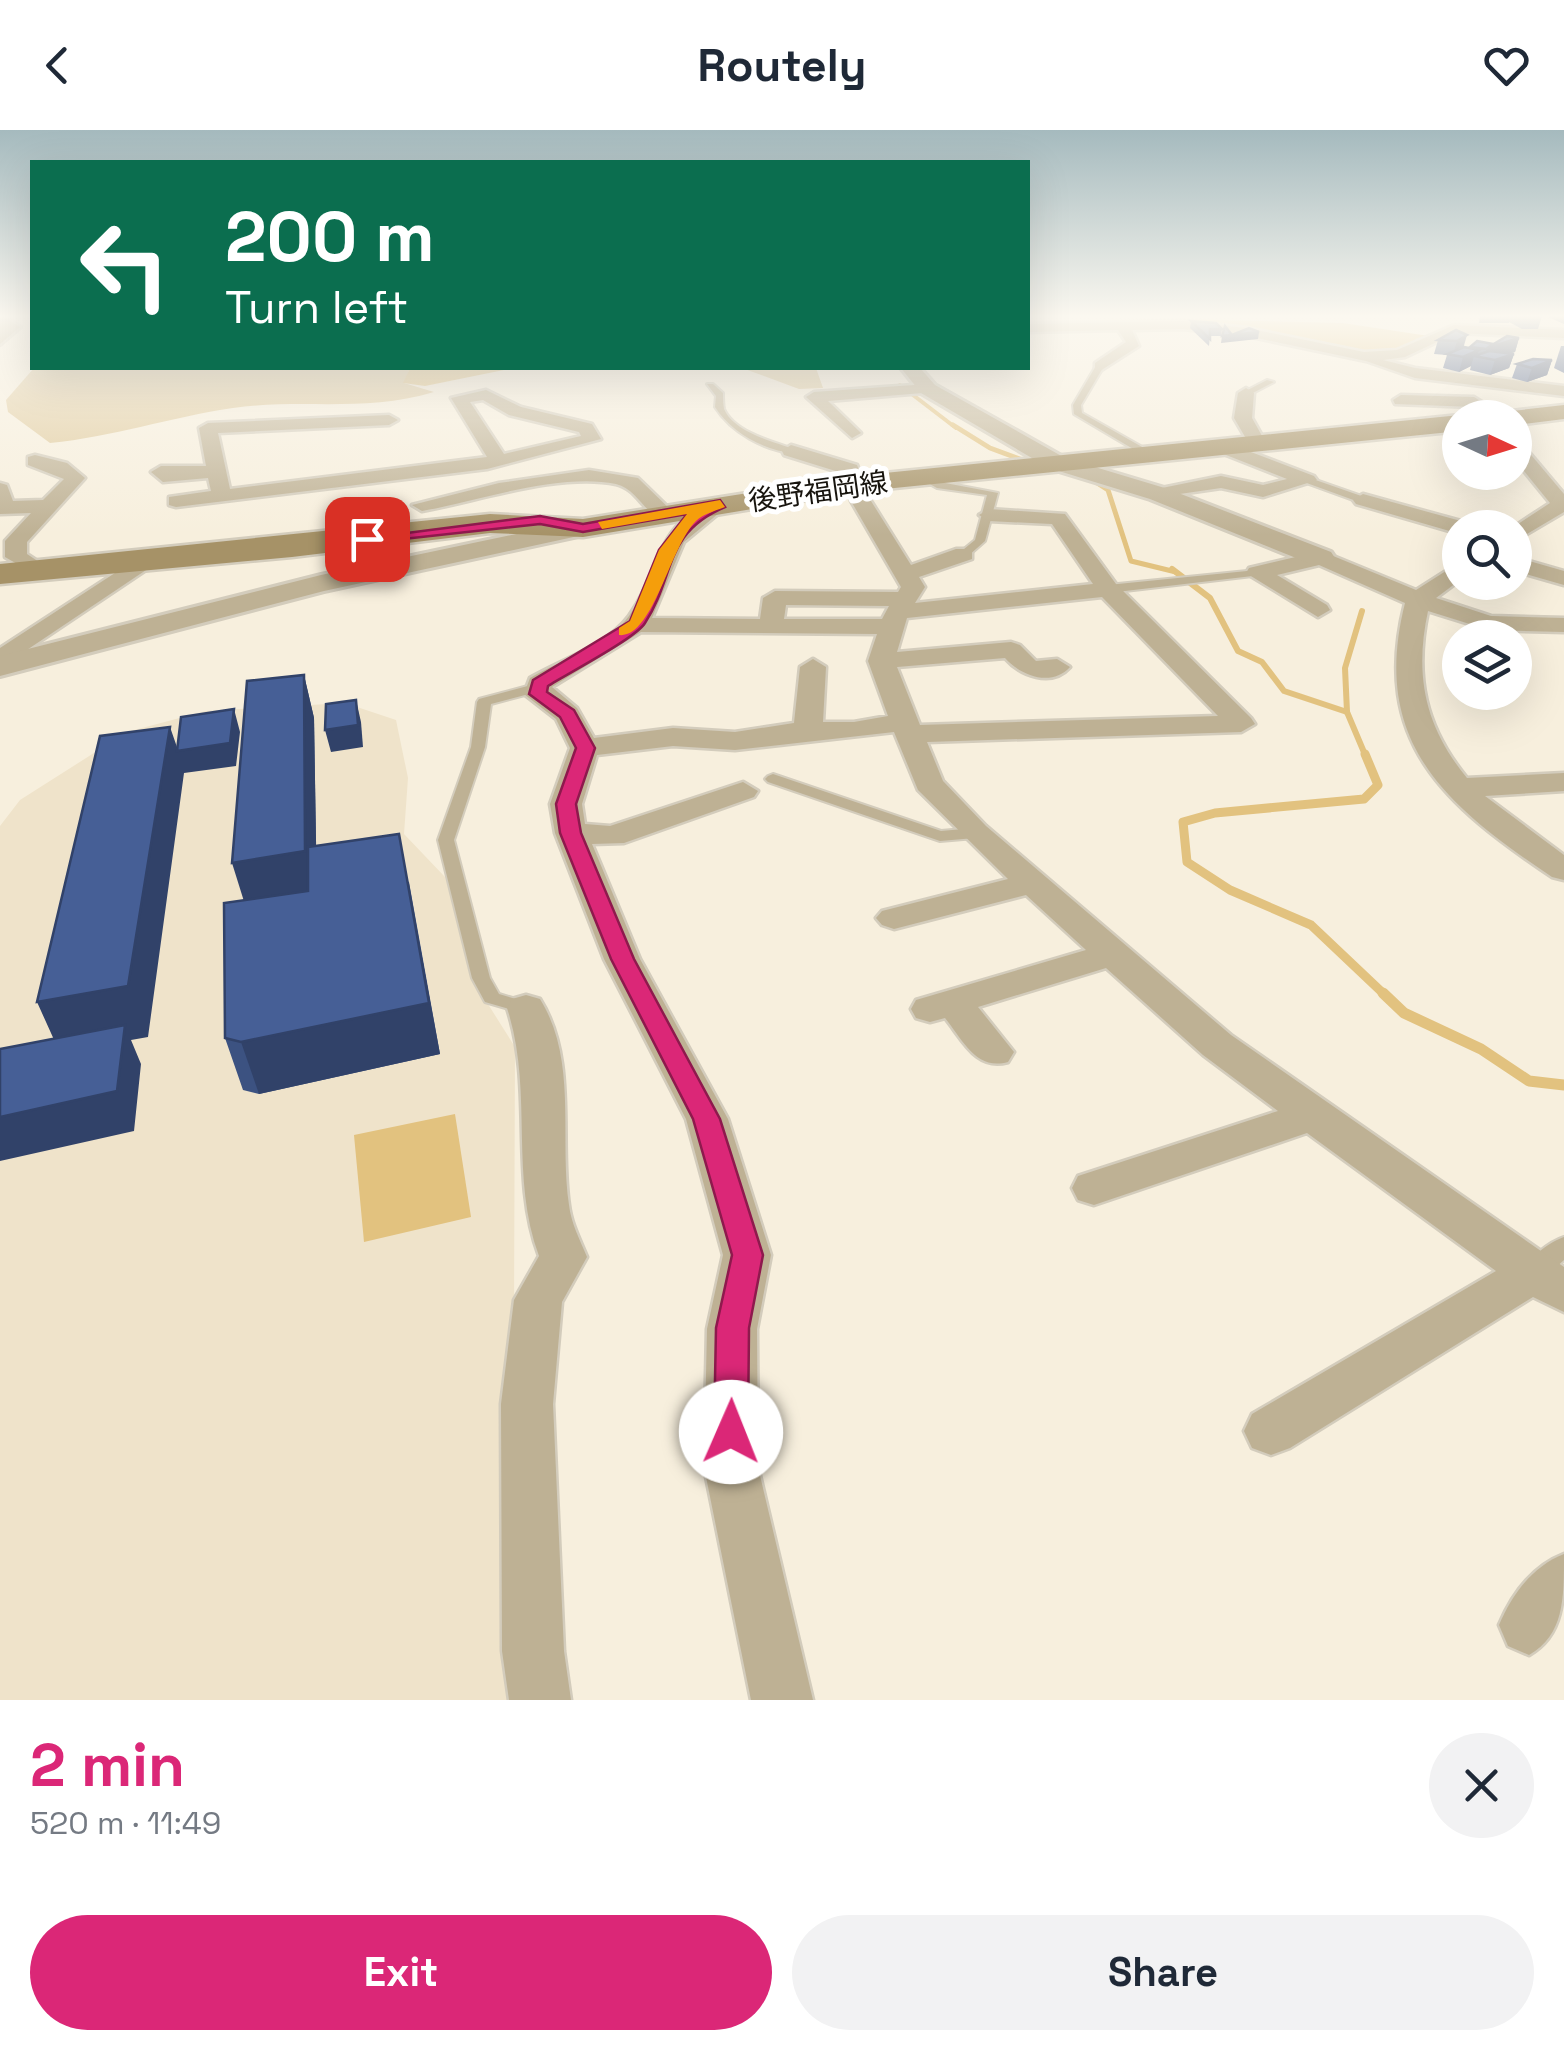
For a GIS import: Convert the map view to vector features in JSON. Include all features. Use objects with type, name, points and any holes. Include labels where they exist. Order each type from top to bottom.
[{"type":"main road","points":[[1532,416],[1564,412]]},
{"type":"main road","name":"後野福岡線","points":[[0,574],[141,563],[419,501],[583,528],[855,484],[1257,443],[1442,417]]},
{"type":"street","points":[[850,436],[814,398],[886,400],[928,389],[1057,463],[1159,494],[1418,600],[1490,623],[1564,625]]},
{"type":"street","points":[[1246,393],[1243,418],[1257,443]]},
{"type":"street","points":[[176,501],[314,477],[419,501],[498,458],[592,439],[586,428],[515,411],[486,395],[459,398],[498,458]]},
{"type":"street","points":[[1400,400],[1442,408]]},
{"type":"street","points":[[222,496],[208,428],[301,432],[387,414],[419,501]]},
{"type":"street","points":[[1222,447],[1307,480]]},
{"type":"street","points":[[791,450],[846,466],[900,603]]},
{"type":"street","points":[[35,461],[60,467],[75,478],[12,551],[22,563],[40,570]]},
{"type":"street","points":[[1532,466],[1564,468]]},
{"type":"street","points":[[1532,468],[1559,494],[1560,505],[1532,524]]},
{"type":"street","points":[[162,476],[217,470]]},
{"type":"street","points":[[260,507],[419,501],[580,476],[612,476],[630,482],[665,514]]},
{"type":"street","points":[[1159,494],[1220,482],[1263,491],[1307,480]]},
{"type":"street","points":[[0,488],[1,508],[48,506]]},
{"type":"street","points":[[1363,500],[1442,523]]},
{"type":"street","points":[[636,625],[666,550],[693,515],[720,504]]},
{"type":"street","points":[[586,748],[661,738],[735,741],[808,730],[1241,724],[1108,590],[1058,518],[990,515]]},
{"type":"street","points":[[0,663],[321,583],[583,528]]},
{"type":"street","points":[[964,554],[900,603],[881,661],[930,784],[974,833],[1030,884],[1217,1045],[1313,1115],[1554,1270],[1271,1431]]},
{"type":"street","points":[[1257,573],[1321,558]]},
{"type":"street","points":[[0,663],[141,563]]},
{"type":"street","points":[[1532,569],[1564,578]]},
{"type":"street","points":[[1257,573],[1318,610]]},
{"type":"street","points":[[1442,582],[1418,600],[1407,672],[1410,713],[1432,753],[1461,788],[1521,843],[1564,870]]},
{"type":"street","points":[[782,1700],[730,1467],[732,1328],[747,1255],[707,1119],[622,959],[571,833],[566,804],[586,748],[567,714],[538,694],[539,687],[636,625],[771,626],[900,603],[1108,590]]},
{"type":"street","points":[[881,661],[1011,650],[1029,669],[1057,668]]},
{"type":"street","points":[[808,730],[813,668]]},
{"type":"street","points":[[1461,788],[1564,782]]},
{"type":"street","points":[[571,833],[613,836],[742,791]]},
{"type":"street","points":[[894,918],[1030,884]]},
{"type":"street","points":[[994,1052],[942,1006],[1112,954]]},
{"type":"street","points":[[526,1008],[535,1030],[542,1081],[546,1209],[563,1257],[538,1300],[527,1404],[533,1650],[540,1700]]},
{"type":"street","points":[[1094,1188],[1313,1115]]},
{"type":"lane","points":[[713,388],[720,395],[718,407],[728,420],[755,438],[791,450]]},
{"type":"lane","points":[[1087,388],[1077,405],[1078,414],[1148,454]]},
{"type":"lane","points":[[1246,393],[1256,388]]},
{"type":"lane","points":[[924,477],[937,486],[993,494],[980,541],[964,554]]},
{"type":"lane","points":[[1307,480],[1363,500]]},
{"type":"lane","points":[[1108,590],[1257,573]]},
{"type":"lane","points":[[526,1008],[492,998],[481,978],[446,840],[478,747],[484,702],[539,687]]},
{"type":"lane","points":[[774,779],[940,836],[974,833]]},
{"type":"shaded area","points":[[16,388],[422,388],[434,392],[358,404],[233,408],[50,443],[8,412],[6,400]]},
{"type":"shaded area","points":[[345,703],[396,720],[408,778],[404,834],[445,877],[481,993],[515,1047],[514,1313],[523,1700],[0,1700],[0,826],[20,800],[127,732],[206,711]]},
{"type":"shaded area","points":[[455,1114],[471,1217],[364,1242],[354,1135]]},
{"type":"building","points":[[304,675],[305,851],[232,863],[247,681]]},
{"type":"building","points":[[356,700],[358,725],[325,730],[326,704]]},
{"type":"building","points":[[234,709],[230,743],[177,751],[181,717]]},
{"type":"building","points":[[170,727],[128,986],[37,1002],[100,736]]},
{"type":"building","points":[[399,834],[429,1003],[241,1042],[225,1038],[224,903],[308,891],[308,847]]},
{"type":"building","points":[[125,1025],[117,1091],[0,1117],[0,1049]]},
{"type":"waterway","points":[[904,388],[956,428]]},
{"type":"waterway","points":[[953,425],[990,448],[1028,462]]},
{"type":"waterway","points":[[1091,479],[1108,490],[1131,561],[1176,572]]},
{"type":"waterway","points":[[1172,569],[1176,572]]},
{"type":"waterway","points":[[1176,572],[1210,598],[1238,651],[1262,662],[1284,691],[1347,712]]},
{"type":"waterway","points":[[1347,712],[1345,668],[1362,611]]},
{"type":"waterway","points":[[1347,712],[1366,757]]},
{"type":"waterway","points":[[1365,754],[1378,785],[1364,799],[1215,813],[1183,822],[1187,862],[1230,890],[1311,925],[1386,996]]},
{"type":"waterway","points":[[1383,993],[1404,1013],[1481,1049],[1529,1081],[1564,1085]]},
{"type":"slow traffic","points":[[602,525],[720,504],[693,515],[666,550],[637,624],[625,632]]},
{"type":"route","points":[[367,539],[540,520],[583,528],[720,504],[693,515],[666,550],[637,624],[540,684],[538,694],[567,714],[586,748],[566,804],[571,833],[622,959],[707,1119],[747,1255],[732,1328],[731,1432]]}]
